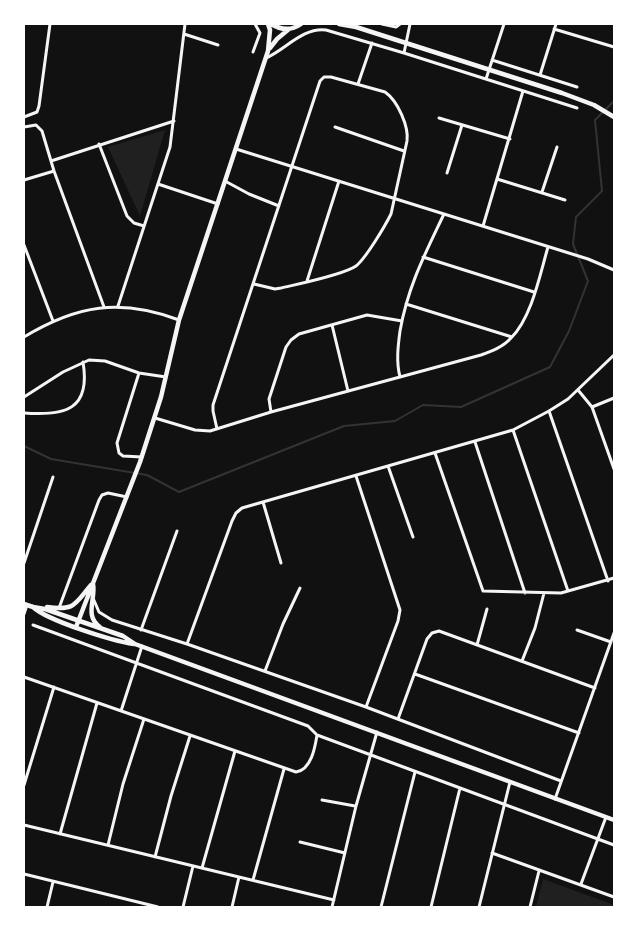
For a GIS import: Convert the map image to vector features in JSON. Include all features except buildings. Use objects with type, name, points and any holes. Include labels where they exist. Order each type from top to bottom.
[{"type":"main road","points":[[268,51],[270,24],[289,29]]},
{"type":"main road","points":[[339,24],[356,27],[490,70],[594,105],[614,116]]},
{"type":"main road","points":[[350,24],[356,27]]},
{"type":"main road","points":[[76,627],[133,483],[155,418],[179,320],[265,59],[272,43],[289,29],[301,25]]},
{"type":"main road","points":[[93,582],[91,616],[97,625],[107,630]]},
{"type":"main road","points":[[33,607],[59,609],[72,606],[79,601],[93,582]]},
{"type":"main road","points":[[25,604],[42,614],[76,627],[121,642],[142,646],[614,820]]},
{"type":"main road","points":[[40,607],[123,636],[135,644]]},
{"type":"street","points":[[24,117],[33,115],[37,112],[39,106],[50,24]]},
{"type":"street","points":[[118,306],[170,148],[185,24]]},
{"type":"street","points":[[253,52],[260,33],[255,24]]},
{"type":"street","points":[[382,24],[396,27],[400,24]]},
{"type":"street","points":[[404,52],[410,24]]},
{"type":"street","points":[[486,79],[504,24]]},
{"type":"street","points":[[540,75],[556,24]]},
{"type":"street","points":[[265,59],[310,32],[319,29],[404,52],[577,108]]},
{"type":"street","points":[[554,29],[614,47]]},
{"type":"street","points":[[184,34],[218,45]]},
{"type":"street","points":[[358,84],[372,43]]},
{"type":"street","points":[[492,60],[577,87]]},
{"type":"street","points":[[217,429],[213,411],[214,405],[320,81],[324,77],[331,77],[386,92],[392,98],[407,130],[407,141],[395,199],[386,223],[360,262],[347,270],[275,289],[254,284]]},
{"type":"street","points":[[483,226],[523,91]]},
{"type":"street","points":[[439,118],[510,139]]},
{"type":"street","points":[[51,161],[174,121]]},
{"type":"street","points":[[24,127],[36,125],[42,131],[54,171],[104,307]]},
{"type":"street","points":[[448,173],[462,125]]},
{"type":"street","points":[[336,127],[404,151]]},
{"type":"street","points":[[99,144],[127,216],[134,223],[144,226]]},
{"type":"street","points":[[542,192],[558,147]]},
{"type":"street","points":[[236,149],[588,259],[614,270]]},
{"type":"street","points":[[24,180],[54,171]]},
{"type":"street","points":[[497,179],[565,200]]},
{"type":"street","points":[[225,181],[249,194],[279,206]]},
{"type":"street","points":[[307,282],[339,181]]},
{"type":"street","points":[[158,184],[218,204]]},
{"type":"street","points":[[400,377],[397,358],[406,304],[423,256],[444,214]]},
{"type":"street","points":[[24,245],[53,321]]},
{"type":"street","points":[[155,418],[202,432],[217,429],[271,412],[495,350],[513,337],[528,311],[548,247]]},
{"type":"street","points":[[423,256],[534,292]]},
{"type":"street","points":[[406,304],[513,337]]},
{"type":"street","points":[[24,337],[66,316],[104,307],[118,306],[155,312],[179,320]]},
{"type":"street","points":[[271,412],[270,399],[286,347],[299,334],[367,315],[402,320]]},
{"type":"street","points":[[332,325],[348,391]]},
{"type":"street","points":[[187,644],[236,513],[242,508],[513,430],[549,411],[578,390],[614,355]]},
{"type":"street","points":[[24,397],[63,372],[89,360],[105,361],[139,373],[166,377]]},
{"type":"street","points":[[24,412],[43,413],[73,407],[78,402],[84,386],[83,362]]},
{"type":"street","points":[[139,373],[117,443],[119,453],[123,456],[141,460]]},
{"type":"street","points":[[578,390],[592,407],[614,468]]},
{"type":"street","points":[[592,407],[614,398]]},
{"type":"street","points":[[549,411],[608,581]]},
{"type":"street","points":[[513,430],[568,591]]},
{"type":"street","points":[[474,442],[525,593]]},
{"type":"street","points":[[434,453],[483,591],[544,593],[568,591],[614,578]]},
{"type":"street","points":[[388,466],[413,537]]},
{"type":"street","points":[[356,476],[400,610],[398,621],[366,707]]},
{"type":"street","points":[[24,563],[53,477]]},
{"type":"street","points":[[59,609],[102,495],[108,493],[127,498]]},
{"type":"street","points":[[263,502],[281,563]]},
{"type":"street","points":[[141,630],[177,531]]},
{"type":"street","points":[[265,671],[283,624],[300,588]]},
{"type":"street","points":[[522,661],[535,628],[544,593]]},
{"type":"street","points":[[93,598],[101,615],[366,707],[562,781]]},
{"type":"street","points":[[24,614],[25,604]]},
{"type":"street","points":[[477,645],[487,609]]},
{"type":"street","points":[[34,625],[308,726],[317,735],[614,845]]},
{"type":"street","points":[[577,630],[611,642]]},
{"type":"street","points":[[398,719],[428,639],[432,633],[439,631],[595,688]]},
{"type":"street","points":[[555,798],[614,634]]},
{"type":"street","points":[[121,711],[142,646]]},
{"type":"street","points":[[415,674],[579,734]]},
{"type":"street","points":[[24,677],[296,772],[307,768],[317,735]]},
{"type":"street","points":[[24,785],[54,687]]},
{"type":"street","points":[[60,834],[97,703]]},
{"type":"street","points":[[108,845],[123,784],[144,719]]},
{"type":"street","points":[[332,907],[369,755],[377,732]]},
{"type":"street","points":[[155,857],[171,796],[190,736]]},
{"type":"street","points":[[202,868],[235,751]]},
{"type":"street","points":[[253,880],[284,769]]},
{"type":"street","points":[[381,907],[415,772]]},
{"type":"street","points":[[479,907],[510,782]]},
{"type":"street","points":[[431,907],[460,788]]},
{"type":"street","points":[[322,800],[356,806]]},
{"type":"street","points":[[581,884],[606,817]]},
{"type":"street","points":[[24,825],[334,900]]},
{"type":"street","points":[[300,842],[345,853]]},
{"type":"street","points":[[492,854],[614,897]]},
{"type":"street","points":[[183,907],[193,866]]},
{"type":"street","points":[[530,907],[539,871]]},
{"type":"street","points":[[24,874],[158,907]]},
{"type":"street","points":[[232,907],[239,877]]},
{"type":"street","points":[[47,907],[53,882]]},
{"type":"shaded area","points":[[165,130],[140,216],[108,147]]},
{"type":"shaded area","points":[[543,879],[614,905],[614,907],[536,907]]},
{"type":"waterway","points":[[24,446],[51,459],[147,475],[179,492],[344,426],[395,421],[423,405],[461,407],[550,367],[569,331],[588,281],[573,244],[576,217],[602,191],[595,120],[614,101]]}]
